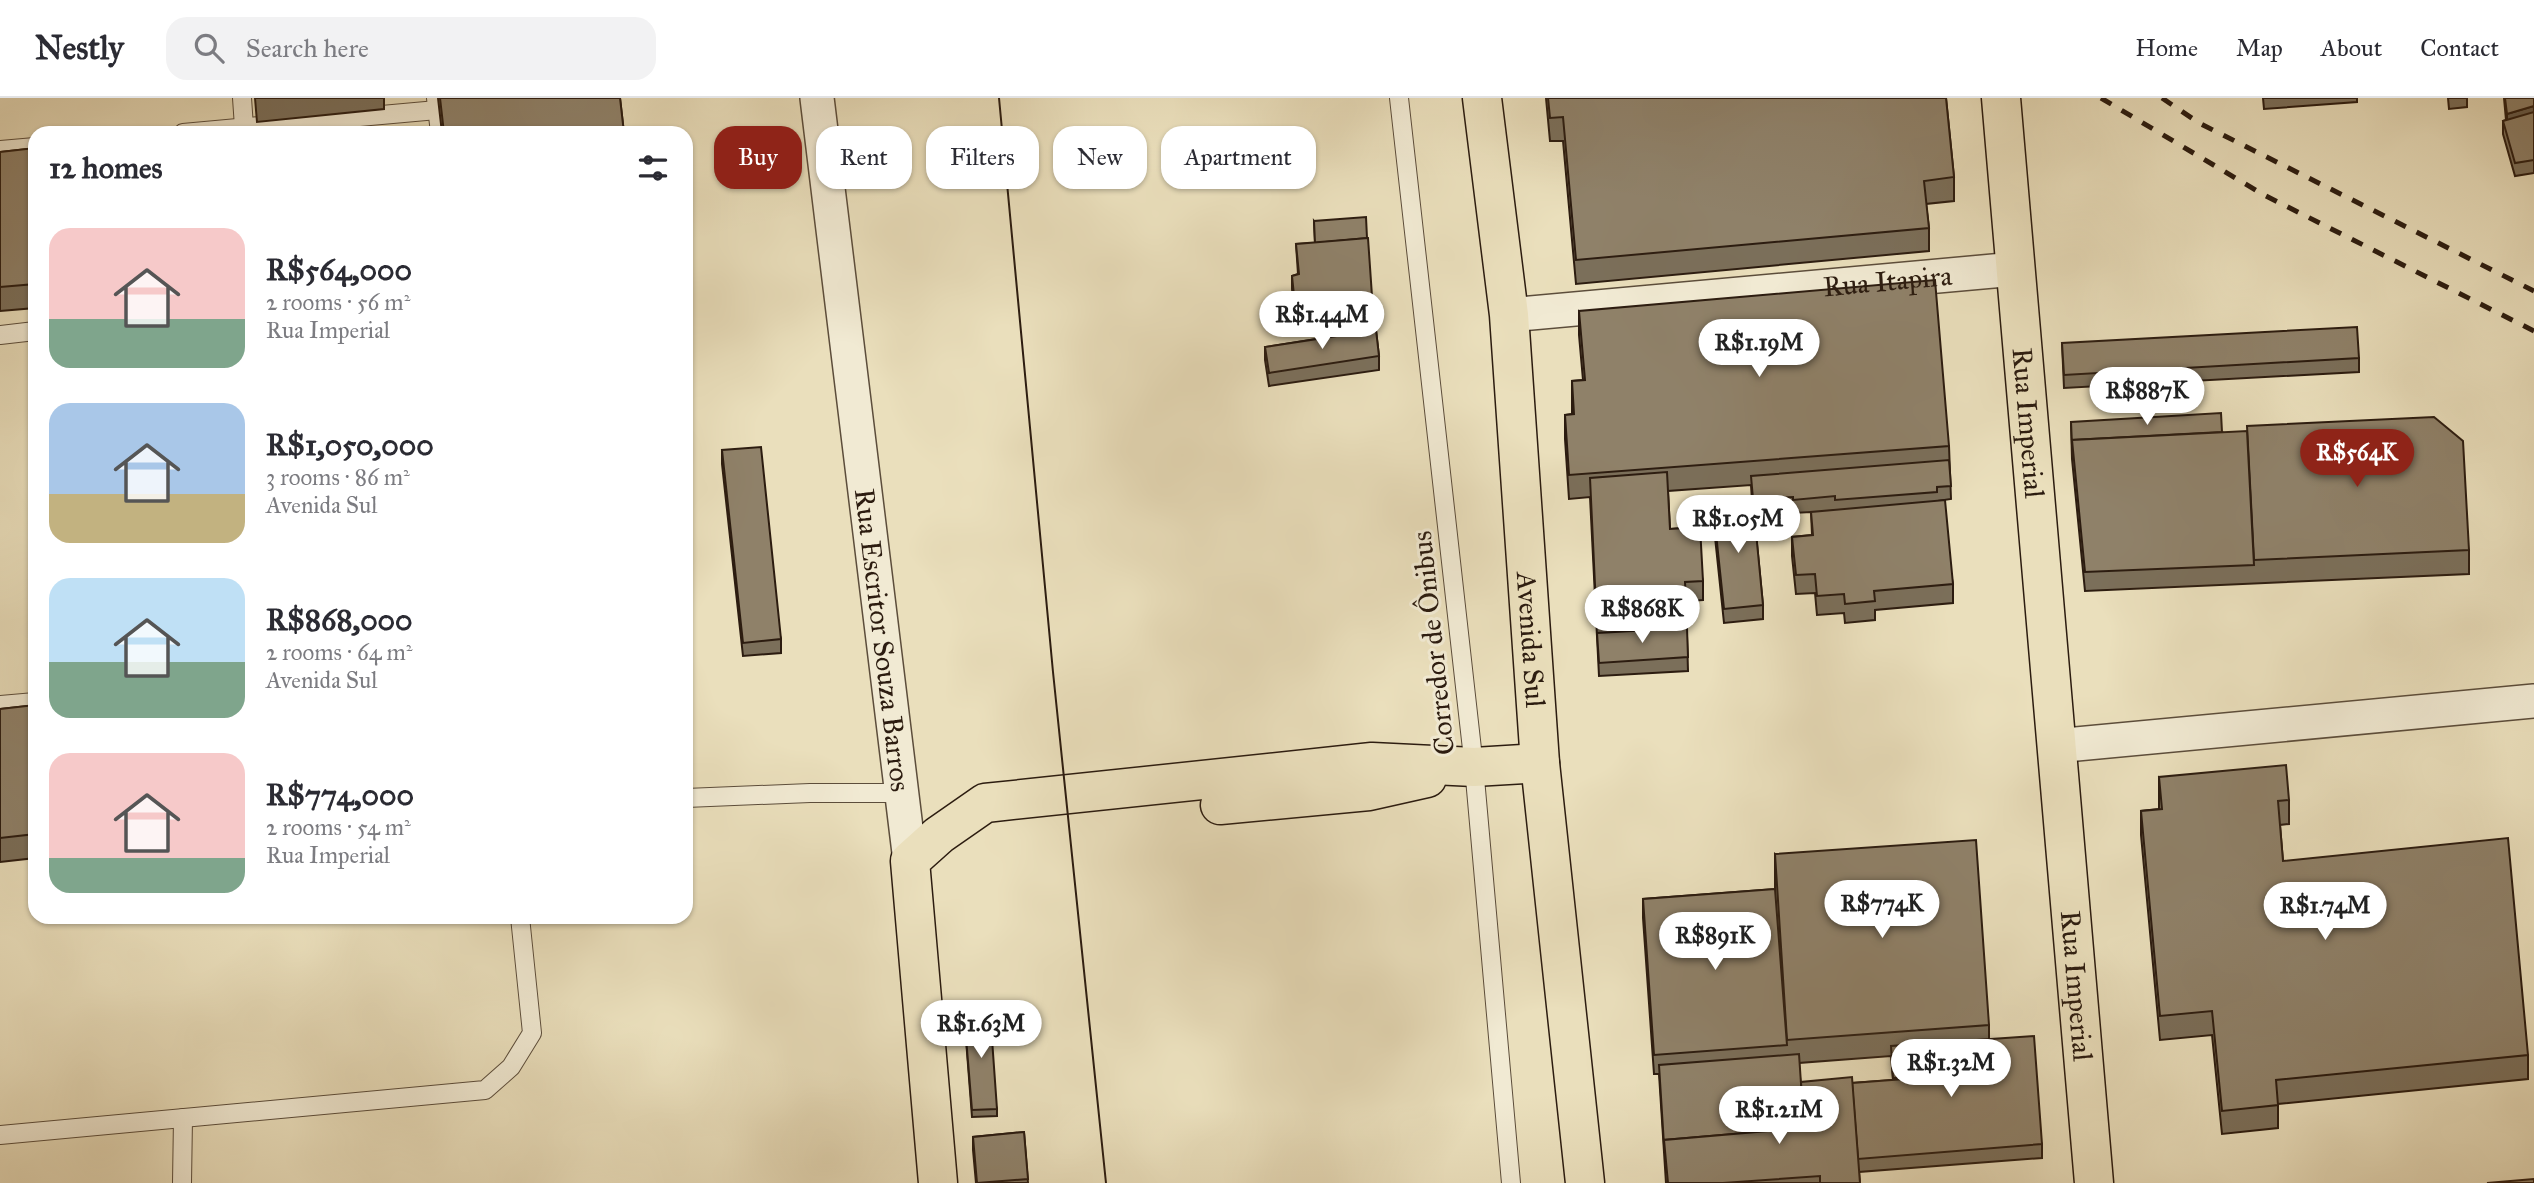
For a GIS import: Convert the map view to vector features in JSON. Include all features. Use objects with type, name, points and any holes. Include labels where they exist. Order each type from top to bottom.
[{"type":"main road","name":"Avenida Sul","points":[[1482,98],[1508,315],[1540,762],[1585,1183]]},
{"type":"main road","name":"Rua Imperial","points":[[2001,98],[2094,1183]]},
{"type":"main road","points":[[910,861],[939,835],[1019,823],[1369,791],[1474,767],[1540,762]]},
{"type":"main road","name":"Rua Escritor Souza Barros","points":[[910,861],[938,1183]]},
{"type":"street","name":"Rua Escritor Souza Barros","points":[[817,98],[910,861]]},
{"type":"street","name":"Rua Itapira","points":[[1508,315],[2015,269]]},
{"type":"street","points":[[2055,746],[2534,701]]},
{"type":"lane","points":[[242,98],[244,126]]},
{"type":"lane","name":"Corredor de Ônibus","points":[[1399,98],[1474,767],[1511,1183]]},
{"type":"lane","points":[[252,126],[437,104],[439,126]]},
{"type":"lane","points":[[0,150],[28,148]]},
{"type":"lane","points":[[0,335],[28,332]]},
{"type":"lane","points":[[0,705],[28,703]]},
{"type":"lane","points":[[693,798],[901,793]]},
{"type":"lane","points":[[0,1135],[485,1090],[511,1067],[532,1033],[521,924]]},
{"type":"lane","points":[[182,1183],[183,1118]]},
{"type":"building","points":[[440,98],[620,98],[623,126],[443,126]]},
{"type":"building","points":[[1548,98],[1946,98],[1954,177],[1924,181],[1929,228],[1576,260],[1563,117],[1550,118]]},
{"type":"building","points":[[2505,98],[2534,98],[2534,106],[2507,114]]},
{"type":"building","points":[[2534,112],[2534,160],[2515,163],[2503,121]]},
{"type":"building","points":[[28,149],[28,285],[0,287],[0,152]]},
{"type":"building","points":[[1366,217],[1367,238],[1315,243],[1314,221]]},
{"type":"building","points":[[1368,238],[1372,296],[1295,305],[1292,276],[1299,274],[1296,244]]},
{"type":"building","points":[[1935,280],[1949,446],[1569,475],[1565,415],[1574,414],[1572,381],[1585,380],[1579,311]]},
{"type":"building","points":[[1372,303],[1375,330],[1330,337],[1326,308]]},
{"type":"building","points":[[2357,327],[2359,358],[2064,375],[2062,343]]},
{"type":"building","points":[[1376,330],[1379,356],[1269,373],[1265,347]]},
{"type":"building","points":[[2221,413],[2222,432],[2072,440],[2072,445],[2071,422]]},
{"type":"building","points":[[2434,417],[2463,441],[2469,550],[2254,560],[2247,426]]},
{"type":"building","points":[[2247,431],[2254,565],[2085,572],[2072,440]]},
{"type":"building","points":[[761,447],[781,639],[743,643],[722,450]]},
{"type":"building","points":[[1949,460],[1951,486],[1937,487],[1937,492],[1835,500],[1835,496],[1793,500],[1793,497],[1753,499],[1751,476]]},
{"type":"building","points":[[1667,472],[1670,529],[1685,528],[1683,509],[1699,508],[1703,581],[1685,582],[1687,622],[1597,628],[1590,478]]},
{"type":"building","points":[[1945,500],[1953,584],[1874,591],[1875,601],[1845,604],[1844,594],[1817,596],[1815,574],[1796,575],[1792,537],[1813,535],[1811,512]]},
{"type":"building","points":[[1753,501],[1763,605],[1724,609],[1713,505]]},
{"type":"building","points":[[1687,628],[1688,657],[1599,663],[1597,633]]},
{"type":"building","points":[[28,706],[28,835],[0,838],[0,709]]},
{"type":"building","points":[[2286,765],[2289,800],[2278,801],[2283,861],[2508,838],[2528,1055],[2276,1080],[2278,1105],[2222,1111],[2212,1011],[2160,1016],[2141,811],[2162,809],[2159,777]]},
{"type":"building","points":[[1976,840],[1989,1025],[1787,1040],[1775,854]]},
{"type":"building","points":[[1775,889],[1787,1045],[1654,1055],[1643,899]]},
{"type":"building","points":[[990,1011],[997,1109],[972,1110],[964,1013]]},
{"type":"building","points":[[2034,1036],[2042,1144],[1858,1159],[1852,1083],[1958,1075],[1893,1078],[1891,1046]]},
{"type":"building","points":[[1799,1054],[1804,1128],[1664,1140],[1664,1145],[1659,1065]]},
{"type":"building","points":[[1852,1077],[1860,1183],[1820,1183],[1820,1176],[1723,1183],[1668,1183],[1664,1140],[1804,1128],[1801,1082]]},
{"type":"building","points":[[1024,1132],[1028,1179],[977,1183],[973,1137]]},
{"type":"building","points":[[2534,1179],[2534,1183],[2487,1183]]},
{"type":"tram line","points":[[999,98],[1053,672],[1106,1183]]},
{"type":"railway","points":[[2101,98],[2264,195],[2534,331]]},
{"type":"railway","points":[[2162,98],[2199,123],[2534,291]]}]
